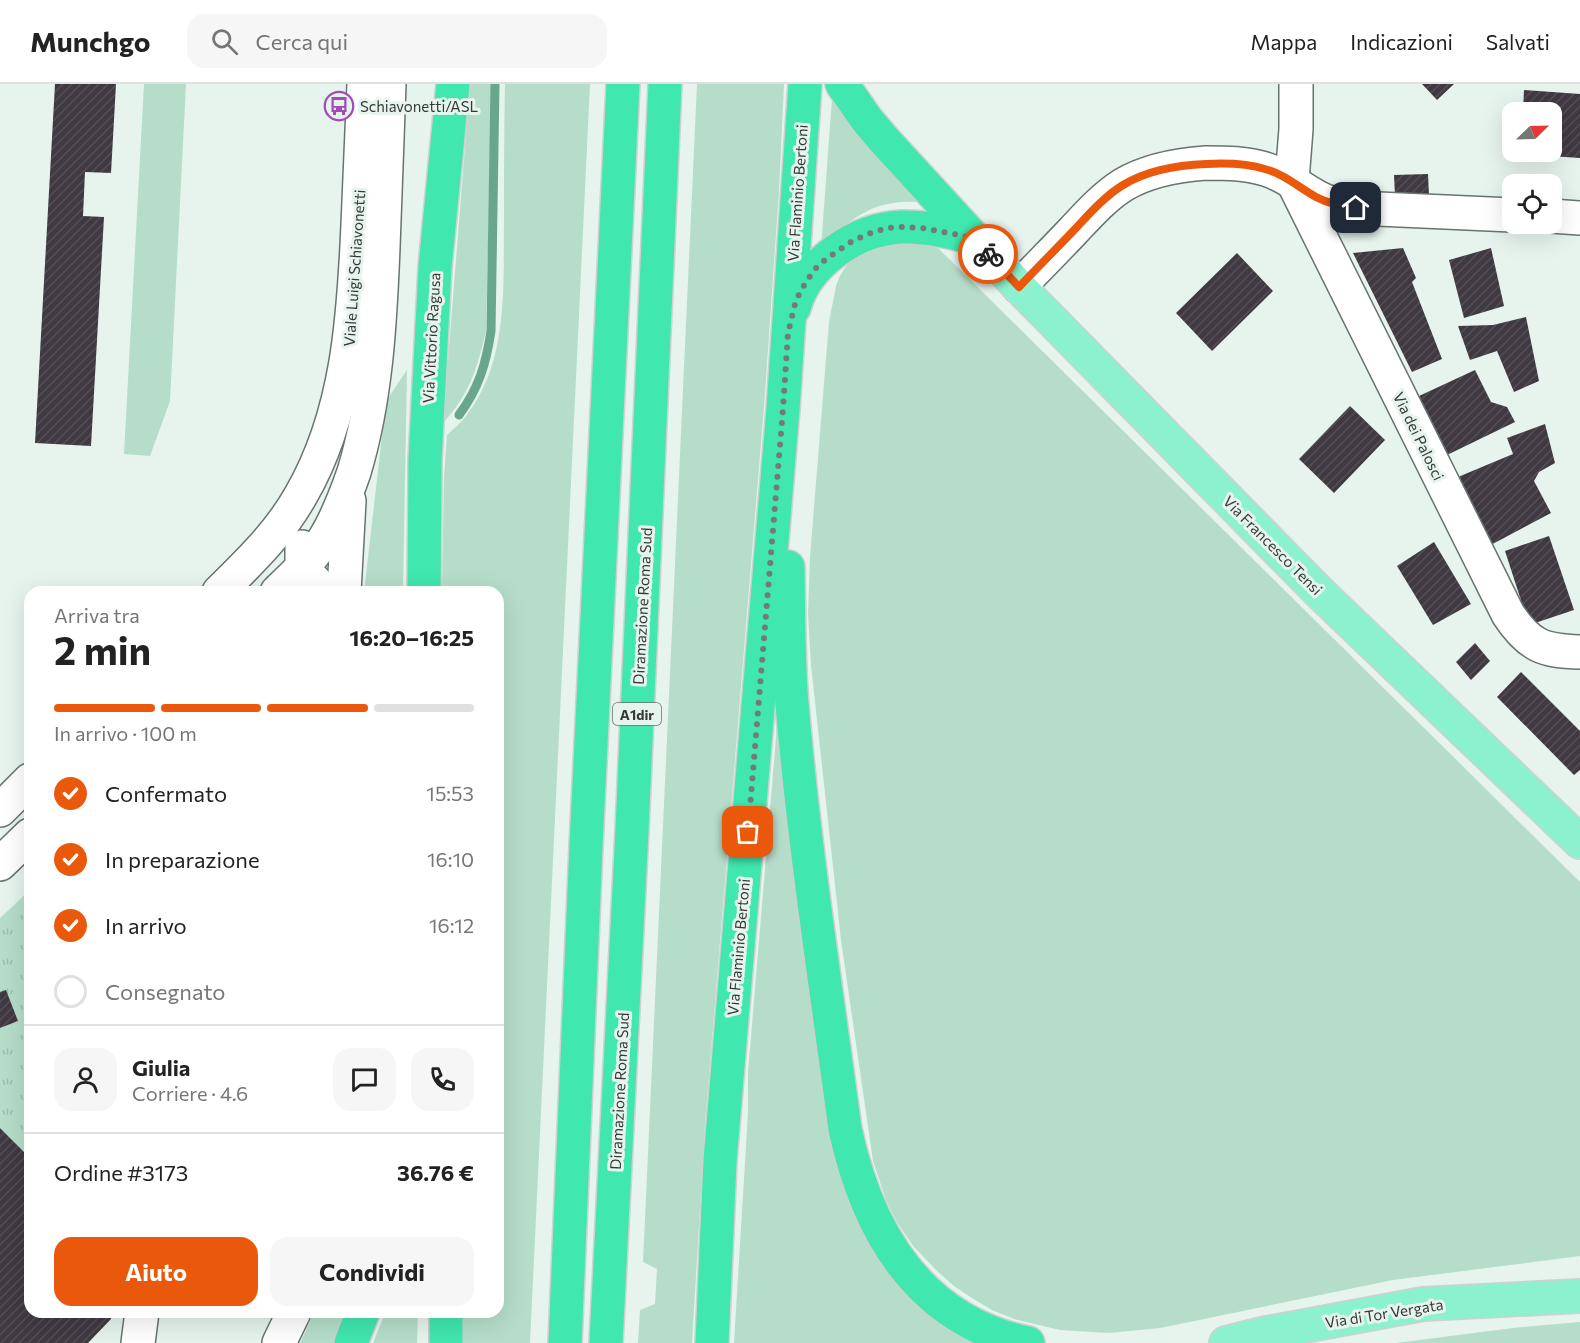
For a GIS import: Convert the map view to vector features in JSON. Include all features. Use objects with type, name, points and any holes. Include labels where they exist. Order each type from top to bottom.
[{"type":"highway","name":"Via Vittorio Ragusa","points":[[424,586],[425,461],[435,267],[453,84]]},
{"type":"highway","name":"A1dir","points":[[565,1343],[586,846],[623,84]]},
{"type":"highway","name":"Diramazione Roma Sud","points":[[606,1343],[633,818],[665,84]]},
{"type":"highway","name":"Via Flaminio Bertoni","points":[[712,1343],[721,1149],[783,409],[805,84]]},
{"type":"highway","points":[[842,84],[884,140],[974,238]]},
{"type":"highway","points":[[788,333],[796,300],[806,282],[821,264],[837,250],[851,242],[876,231],[900,227],[935,229],[974,238]]},
{"type":"highway","points":[[783,409],[792,701],[809,861],[849,1148],[876,1222],[912,1278],[935,1299],[966,1319],[996,1333],[1028,1343]]},
{"type":"highway","points":[[351,1343],[361,1318]]},
{"type":"highway","points":[[446,1318],[446,1343]]},
{"type":"main road","name":"Via Francesco Tensi","points":[[974,238],[1019,287],[1319,592],[1580,842]]},
{"type":"main road","name":"Via di Tor Vergata","points":[[1226,1343],[1262,1334],[1423,1304],[1580,1296]]},
{"type":"main road","points":[[1538,1299],[1580,1301]]},
{"type":"street","name":"Viale Luigi Schiavonetti","points":[[225,586],[263,549],[302,494],[316,465],[335,410],[351,330],[355,286],[364,84]]},
{"type":"street","name":"Viale Luigi Schiavonetti","points":[[284,586],[303,568],[331,527],[342,506],[364,436],[379,331],[389,84]]},
{"type":"street","points":[[1292,180],[1296,129],[1296,84]]},
{"type":"street","points":[[1019,287],[1116,190],[1142,176],[1195,164],[1234,164],[1268,170],[1292,180],[1318,198],[1337,205],[1356,208],[1502,215]]},
{"type":"street","name":"Via dei Palosci","points":[[1292,180],[1508,614],[1521,633],[1539,646],[1580,652]]},
{"type":"street","points":[[1562,217],[1580,218]]},
{"type":"street","points":[[316,465],[302,547],[303,568],[320,586]]},
{"type":"street","points":[[344,586],[350,481]]},
{"type":"street","points":[[0,810],[24,786]]},
{"type":"street","points":[[0,864],[24,841]]},
{"type":"street","points":[[138,1343],[141,1318]]},
{"type":"street","points":[[279,1343],[291,1318]]},
{"type":"green space","points":[[144,84],[186,84],[170,401],[150,456],[124,454]]},
{"type":"green space","points":[[470,84],[492,84],[486,331],[466,391],[443,423]]},
{"type":"green space","points":[[505,84],[590,84],[530,1343],[464,1343],[464,1318],[504,1318],[504,586],[442,586],[444,477],[447,435],[464,419],[480,395],[490,372],[501,323],[504,272]]},
{"type":"green space","points":[[697,84],[784,84],[764,407],[705,1124],[692,1343],[638,1343],[640,1310],[655,1304],[657,1269],[643,1262]]},
{"type":"green space","points":[[833,86],[929,203],[896,203],[869,210],[846,225],[821,247]]},
{"type":"green space","points":[[929,241],[1580,882],[1580,1256],[1393,1280],[1160,1328],[1109,1333],[1060,1330],[1014,1319],[992,1310],[954,1286],[937,1271],[914,1247],[898,1224],[886,1200],[873,1161],[841,940],[811,665],[808,614],[810,557],[829,322],[836,286],[851,258],[870,244]]},
{"type":"green space","points":[[407,370],[403,586],[365,586],[386,401]]},
{"type":"green space","points":[[777,726],[788,736],[835,1134],[898,1283],[924,1312],[944,1325],[983,1343],[734,1343],[748,1113],[748,1072]]},
{"type":"green space","points":[[24,896],[24,1152],[0,1128],[0,918]]},
{"type":"green space","points":[[312,1318],[351,1318],[339,1343],[300,1343]]},
{"type":"green space","points":[[383,1318],[418,1318],[417,1343],[373,1343]]},
{"type":"green space","points":[[1580,1322],[1580,1343],[1396,1343],[1513,1328]]},
{"type":"building","points":[[55,84],[116,84],[111,173],[85,172],[83,216],[104,217],[91,446],[35,443]]},
{"type":"building","points":[[1422,84],[1454,84],[1437,100]]},
{"type":"building","points":[[1524,90],[1580,94],[1580,158],[1562,157],[1562,102],[1523,102]]},
{"type":"building","points":[[1428,174],[1429,195],[1395,196],[1394,175]]},
{"type":"building","points":[[1403,248],[1416,278],[1412,282],[1442,359],[1412,372],[1353,253]]},
{"type":"building","points":[[1491,248],[1504,306],[1464,318],[1449,260]]},
{"type":"building","points":[[1237,253],[1273,291],[1212,351],[1176,313]]},
{"type":"building","points":[[1526,317],[1539,381],[1514,392],[1497,351],[1470,360],[1458,326],[1493,325]]},
{"type":"building","points":[[1475,370],[1491,402],[1507,407],[1515,422],[1447,455],[1419,396]]},
{"type":"building","points":[[1350,406],[1385,440],[1334,493],[1299,459]]},
{"type":"building","points":[[1545,424],[1555,463],[1539,472],[1534,481],[1551,513],[1487,547],[1458,477],[1513,454],[1507,438]]},
{"type":"building","points":[[1549,536],[1574,610],[1529,625],[1505,551]]},
{"type":"building","points":[[1434,542],[1471,604],[1433,625],[1397,566]]},
{"type":"building","points":[[1475,643],[1490,661],[1471,680],[1456,662]]},
{"type":"building","points":[[1521,672],[1580,731],[1580,770],[1574,775],[1497,697]]},
{"type":"building","points":[[6,990],[18,1021],[0,1028],[0,992]]},
{"type":"building","points":[[0,1128],[24,1152],[24,1318],[111,1319],[88,1343],[0,1343]]},
{"type":"waterway","points":[[459,415],[481,375],[491,331],[495,84]]},
{"type":"way so far","points":[[748,832],[788,333],[796,300],[815,269],[837,250],[865,235],[887,228],[935,229],[974,238],[988,254]]},
{"type":"place","name":"Schiavonetti/ASL","points":[[339,106]]},
{"type":"route","points":[[988,254],[1019,287],[1081,222],[1116,190],[1149,173],[1195,164],[1243,164],[1268,170],[1292,180],[1318,198],[1337,205],[1356,208]]}]
